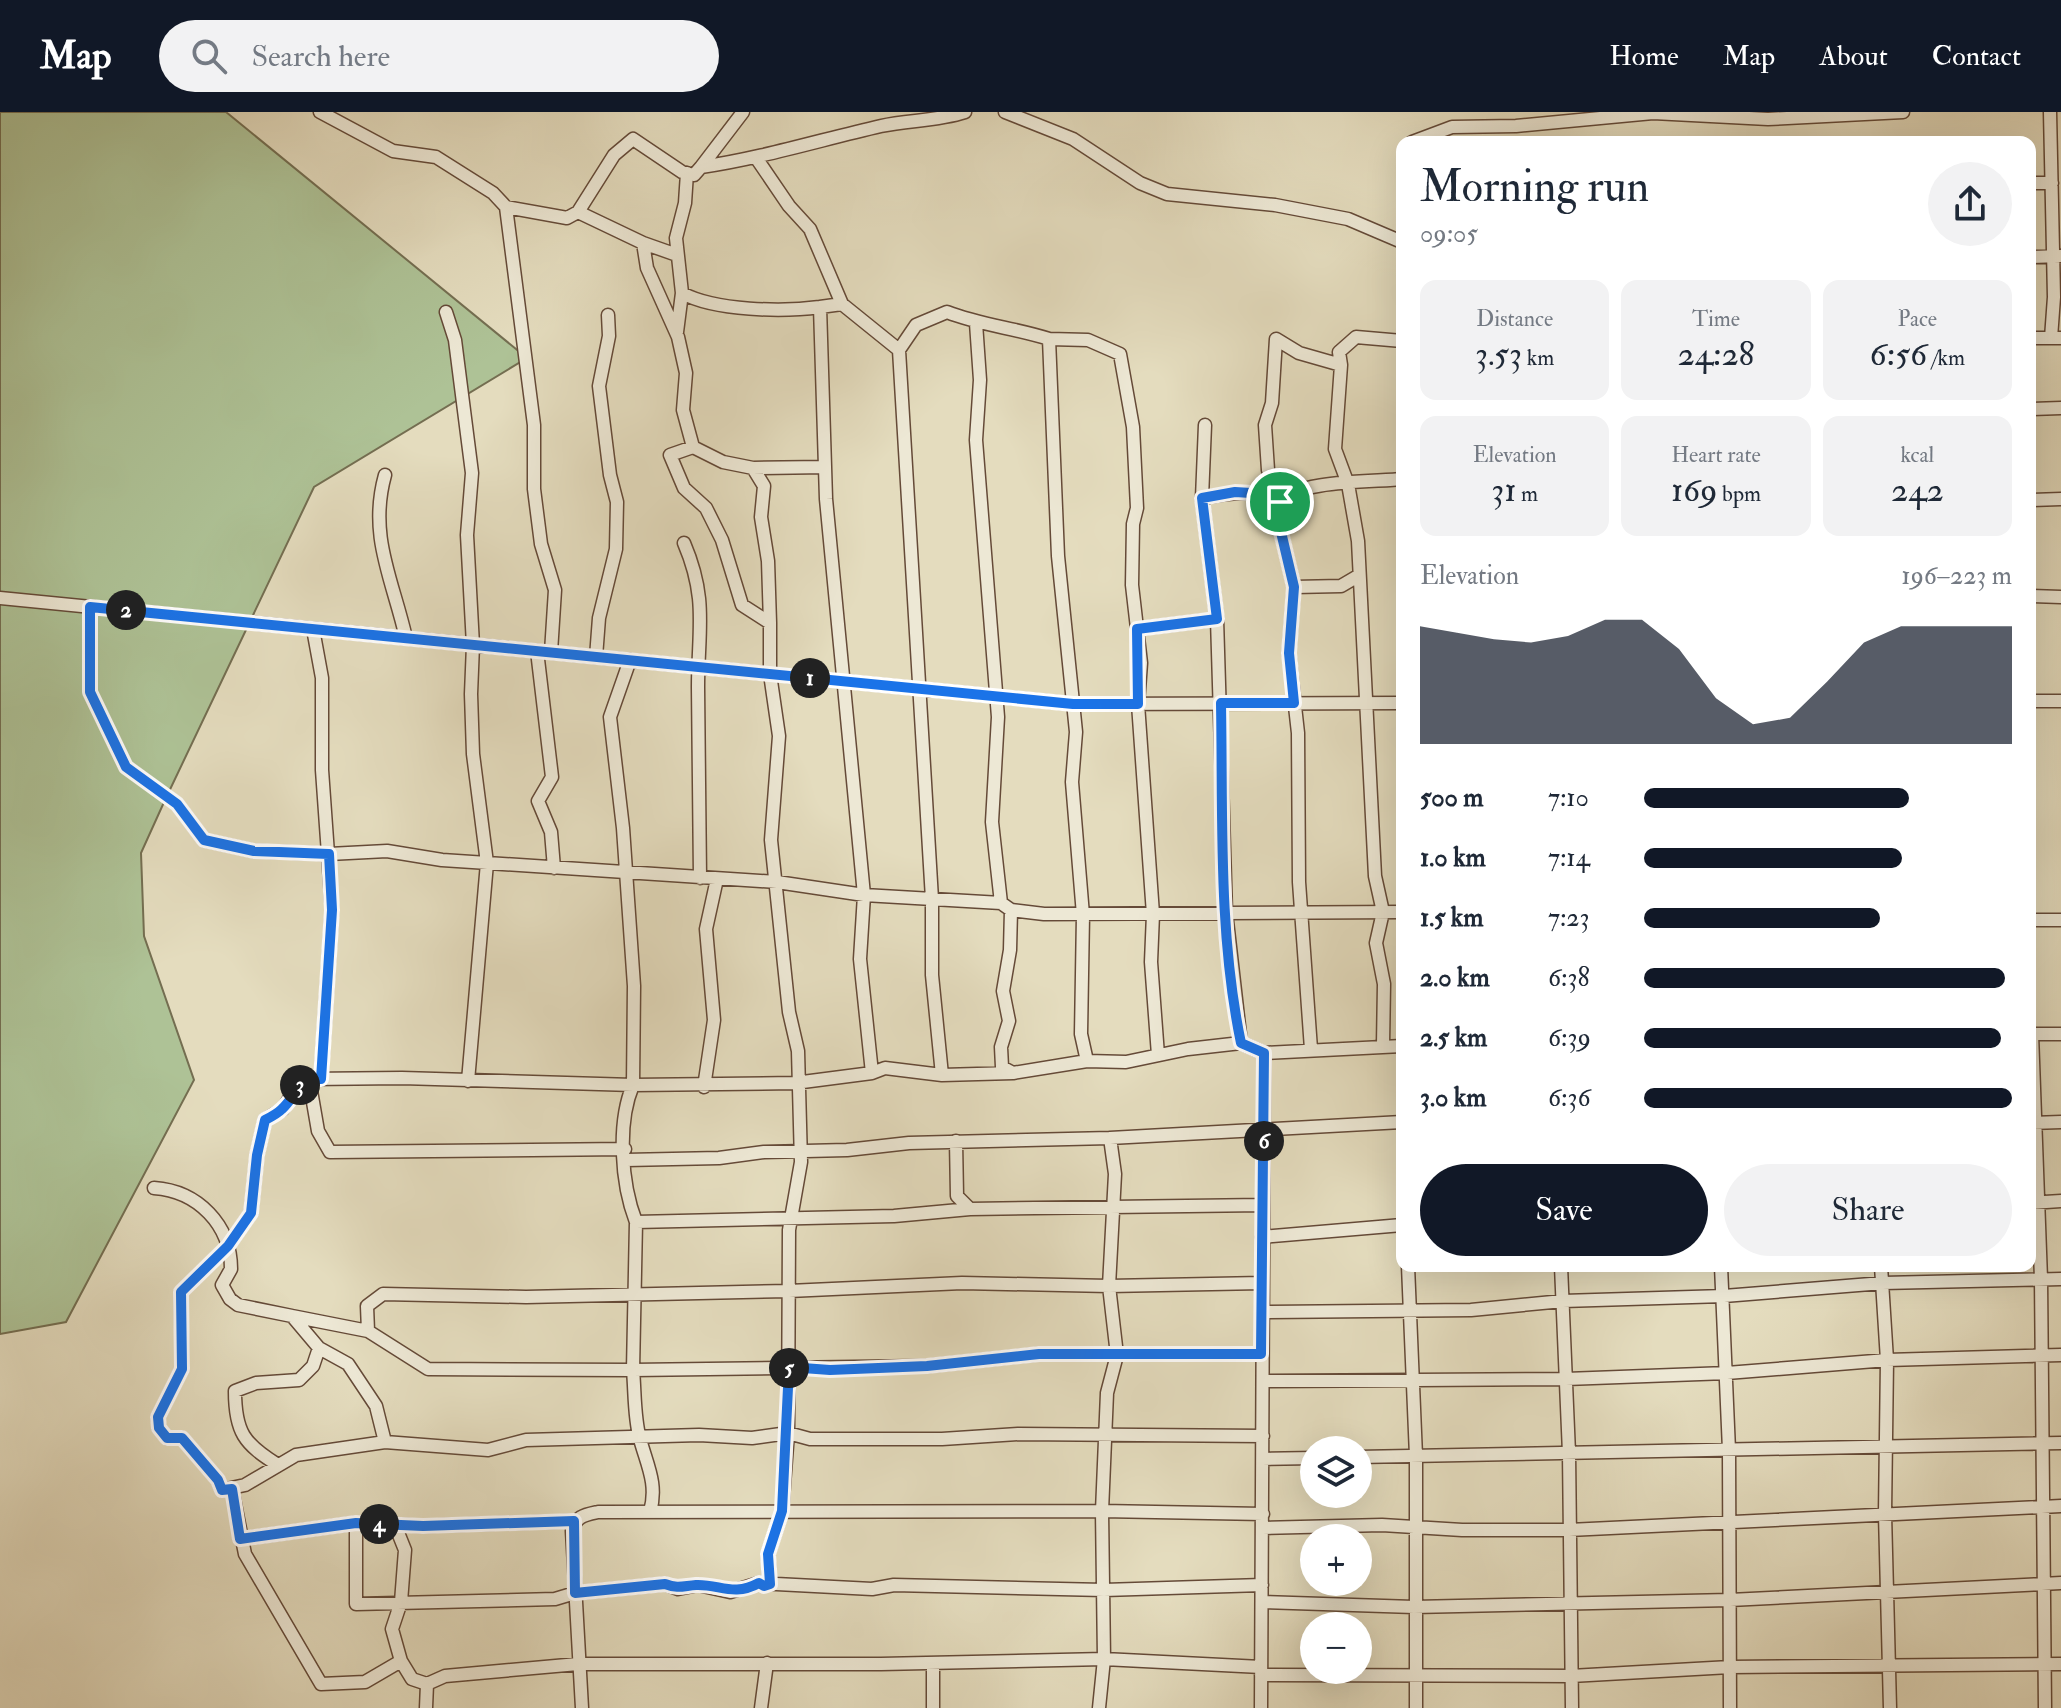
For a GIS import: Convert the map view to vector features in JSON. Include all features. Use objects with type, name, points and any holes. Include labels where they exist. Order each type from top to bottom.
[{"type":"street","points":[[320,112],[393,151],[436,157],[493,193],[506,207],[534,425],[534,489],[541,544],[555,590],[544,652],[552,777],[538,801],[551,832],[554,868]]},
{"type":"street","points":[[506,207],[567,218],[578,212],[614,155],[633,139],[694,175],[743,112]]},
{"type":"street","points":[[701,167],[757,159],[883,126],[943,119],[965,112]]},
{"type":"street","points":[[1005,112],[1073,139],[1140,183],[1167,194],[1275,205],[1348,219],[1396,239]]},
{"type":"street","points":[[1428,136],[1452,127],[1516,126],[1653,113],[1768,119],[1903,112]]},
{"type":"street","points":[[2050,112],[2055,184],[2056,338]]},
{"type":"street","points":[[757,159],[789,206],[810,229],[842,304],[899,350]]},
{"type":"street","points":[[687,173],[685,203],[678,223],[677,255],[682,293],[676,323],[686,373],[683,410],[693,447]]},
{"type":"street","points":[[578,212],[643,243],[677,255]]},
{"type":"street","points":[[643,243],[647,268],[678,337]]},
{"type":"street","points":[[2036,257],[2056,256]]},
{"type":"street","points":[[682,293],[714,304],[769,311],[842,304]]},
{"type":"street","points":[[820,307],[825,467],[864,895],[860,959],[872,1073]]},
{"type":"street","points":[[446,312],[455,340],[472,473],[467,535],[473,645],[473,754],[487,863],[468,1081]]},
{"type":"street","points":[[942,1075],[932,975],[932,899],[899,350],[916,325],[947,312],[976,323],[1016,329],[1049,339],[1088,340],[1120,354],[1133,427],[1137,508],[1133,524],[1132,585],[1153,914],[1151,962],[1158,1055]]},
{"type":"street","points":[[596,657],[599,618],[616,549],[617,502],[610,475],[599,386],[609,336],[608,315]]},
{"type":"street","points":[[976,323],[980,380],[977,456],[998,740],[992,822],[1010,950],[1003,991],[1009,1021],[1001,1047],[1002,1067],[1013,1073]]},
{"type":"street","points":[[1383,1045],[1384,984],[1376,943],[1383,912],[1375,876],[1366,643],[1358,576],[1358,541],[1348,484],[1335,449],[1341,365],[1339,352],[1356,337],[1396,340]]},
{"type":"street","points":[[1049,339],[1058,556],[1067,616],[1076,732],[1072,782],[1083,915],[1081,1034],[1087,1061]]},
{"type":"street","points":[[1311,1049],[1302,912],[1298,733],[1289,653],[1294,587],[1279,524],[1280,502],[1268,470],[1265,425],[1272,403],[1276,339],[1299,353],[1341,365]]},
{"type":"street","points":[[2036,409],[2061,408]]},
{"type":"street","points":[[1205,425],[1202,498],[1217,619],[1226,912],[1241,1043]]},
{"type":"street","points":[[770,623],[742,605],[722,540],[706,508],[684,488],[670,455],[693,447],[723,462],[753,468],[825,467]]},
{"type":"street","points":[[753,468],[764,486],[761,517],[768,561],[770,674],[779,736],[771,826],[800,1082],[801,1150],[791,1219],[788,1433],[782,1511],[768,1554],[770,1584]]},
{"type":"street","points":[[385,475],[378,501],[378,534],[406,638]]},
{"type":"street","points":[[1280,502],[1291,491],[1348,484],[1362,479],[1375,482],[1396,480]]},
{"type":"street","points":[[1202,498],[1257,493],[1267,494],[1280,502]]},
{"type":"street","points":[[2036,500],[2061,499]]},
{"type":"street","points":[[684,543],[697,571],[702,608],[698,667],[700,878]]},
{"type":"street","points":[[1294,587],[1341,586],[1358,576]]},
{"type":"street","points":[[2036,596],[2061,597]]},
{"type":"street","points":[[0,598],[1073,704],[1396,703]]},
{"type":"street","points":[[90,607],[90,692],[126,767],[177,804],[204,840],[254,851],[329,854],[387,851],[487,863],[777,882],[864,895],[1083,915],[1396,912]]},
{"type":"street","points":[[1137,629],[1217,619]]},
{"type":"street","points":[[313,629],[322,678],[322,770],[332,910],[315,1079],[318,1131],[330,1152],[626,1154],[719,1158],[956,1141],[1110,1138],[1396,1122]]},
{"type":"street","points":[[630,660],[610,717],[627,874],[634,986],[633,1085],[624,1107],[629,1203],[636,1222],[633,1370],[639,1438],[649,1461],[654,1496],[650,1512]]},
{"type":"street","points":[[2036,701],[2061,701]]},
{"type":"street","points":[[704,1087],[714,1020],[706,929],[717,879]]},
{"type":"street","points":[[2036,920],[2061,920]]},
{"type":"street","points":[[2036,1034],[2061,1034]]},
{"type":"street","points":[[1263,1436],[810,1439],[788,1433],[752,1438],[526,1440],[488,1450],[385,1442],[315,1450],[232,1489],[222,1490],[218,1480],[182,1438],[167,1438],[159,1428],[158,1417],[182,1369],[181,1292],[228,1246],[251,1213],[257,1155],[265,1120],[283,1109],[295,1089],[315,1079],[704,1087],[856,1078],[885,1068],[942,1075],[1013,1073],[1087,1061],[1126,1062],[1241,1043],[1264,1053],[1396,1046]]},
{"type":"street","points":[[1261,1708],[1264,1053]]},
{"type":"street","points":[[2036,1122],[2061,1122]]},
{"type":"street","points":[[1099,1708],[1104,1659],[1102,1511],[1110,1373],[1117,1355],[1109,1286],[1114,1207],[1110,1138]]},
{"type":"street","points":[[956,1141],[957,1196],[970,1209]]},
{"type":"street","points":[[154,1188],[173,1189],[196,1201],[223,1228],[231,1269],[222,1285],[230,1299],[238,1305],[368,1331],[428,1369],[789,1367],[830,1370],[927,1366],[1039,1354],[1261,1354]]},
{"type":"street","points":[[2036,1202],[2061,1201]]},
{"type":"street","points":[[636,1222],[791,1219],[970,1209],[1263,1205]]},
{"type":"street","points":[[1262,1237],[1396,1226]]},
{"type":"street","points":[[2036,1231],[2041,1279],[2045,1708]]},
{"type":"street","points":[[1408,1272],[1416,1456],[1416,1708]]},
{"type":"street","points":[[1561,1272],[1569,1453],[1572,1708]]},
{"type":"street","points":[[1722,1272],[1729,1450],[1730,1708]]},
{"type":"street","points":[[1882,1272],[1887,1360],[1885,1514],[1890,1708]]},
{"type":"street","points":[[1263,1312],[1471,1310],[1563,1301],[1724,1296],[1883,1283],[2061,1279]]},
{"type":"street","points":[[368,1331],[367,1306],[383,1294],[526,1297],[634,1292],[789,1291],[962,1283],[1109,1286],[1262,1283]]},
{"type":"street","points":[[292,1316],[319,1348],[348,1364],[376,1406],[385,1442]]},
{"type":"street","points":[[278,1465],[250,1448],[235,1415],[235,1391],[256,1383],[299,1380],[313,1366],[319,1348]]},
{"type":"street","points":[[1263,1381],[1566,1379],[1727,1373],[1887,1360],[2061,1355]]},
{"type":"street","points":[[1372,1457],[2061,1443]]},
{"type":"street","points":[[1263,1459],[1300,1458]]},
{"type":"street","points":[[232,1489],[240,1539],[270,1601],[321,1684],[365,1682],[401,1661]]},
{"type":"street","points":[[1263,1528],[1382,1525],[1569,1530],[2061,1506]]},
{"type":"street","points":[[240,1539],[356,1523],[574,1521],[598,1512],[1102,1511],[1263,1514]]},
{"type":"street","points":[[574,1521],[582,1708]]},
{"type":"street","points":[[356,1523],[356,1604],[555,1599],[575,1593],[665,1584],[678,1589],[698,1585],[730,1592],[759,1583],[872,1589],[894,1585],[1104,1590],[1262,1585]]},
{"type":"street","points":[[395,1525],[405,1550],[401,1602],[392,1629],[401,1661],[412,1679],[427,1684],[445,1676],[578,1664],[933,1664],[1104,1659],[1261,1671],[1571,1676],[1730,1667],[2061,1664]]},
{"type":"street","points":[[1262,1602],[1414,1607],[1730,1600],[2061,1583]]},
{"type":"street","points":[[761,1708],[767,1663]]},
{"type":"street","points":[[933,1664],[933,1708]]},
{"type":"street","points":[[426,1708],[427,1684]]},
{"type":"green space","points":[[0,112],[226,112],[527,358],[314,487],[141,853],[144,936],[194,1080],[66,1322],[0,1334]]},
{"type":"route","points":[[1235,492],[1267,494],[1280,502],[1278,515],[1287,567],[1294,587],[1289,653],[1294,703],[1221,703],[1226,912],[1235,1015],[1241,1043],[1259,1048],[1264,1053],[1261,1354],[1039,1354],[927,1366],[830,1370],[789,1367],[782,1511],[768,1554],[770,1584],[764,1586],[759,1583],[730,1592],[698,1585],[678,1589],[665,1584],[575,1593],[574,1521],[423,1526],[356,1523],[240,1539],[232,1489],[222,1490],[218,1480],[182,1438],[167,1438],[159,1428],[158,1417],[182,1369],[184,1334],[181,1292],[228,1246],[251,1213],[257,1155],[265,1120],[283,1109],[295,1089],[309,1079],[321,1079],[320,1051],[332,910],[329,854],[254,851],[204,840],[177,804],[126,767],[90,692],[90,607],[1073,704],[1138,704],[1141,663],[1137,629],[1217,619],[1202,498],[1235,492]]}]
